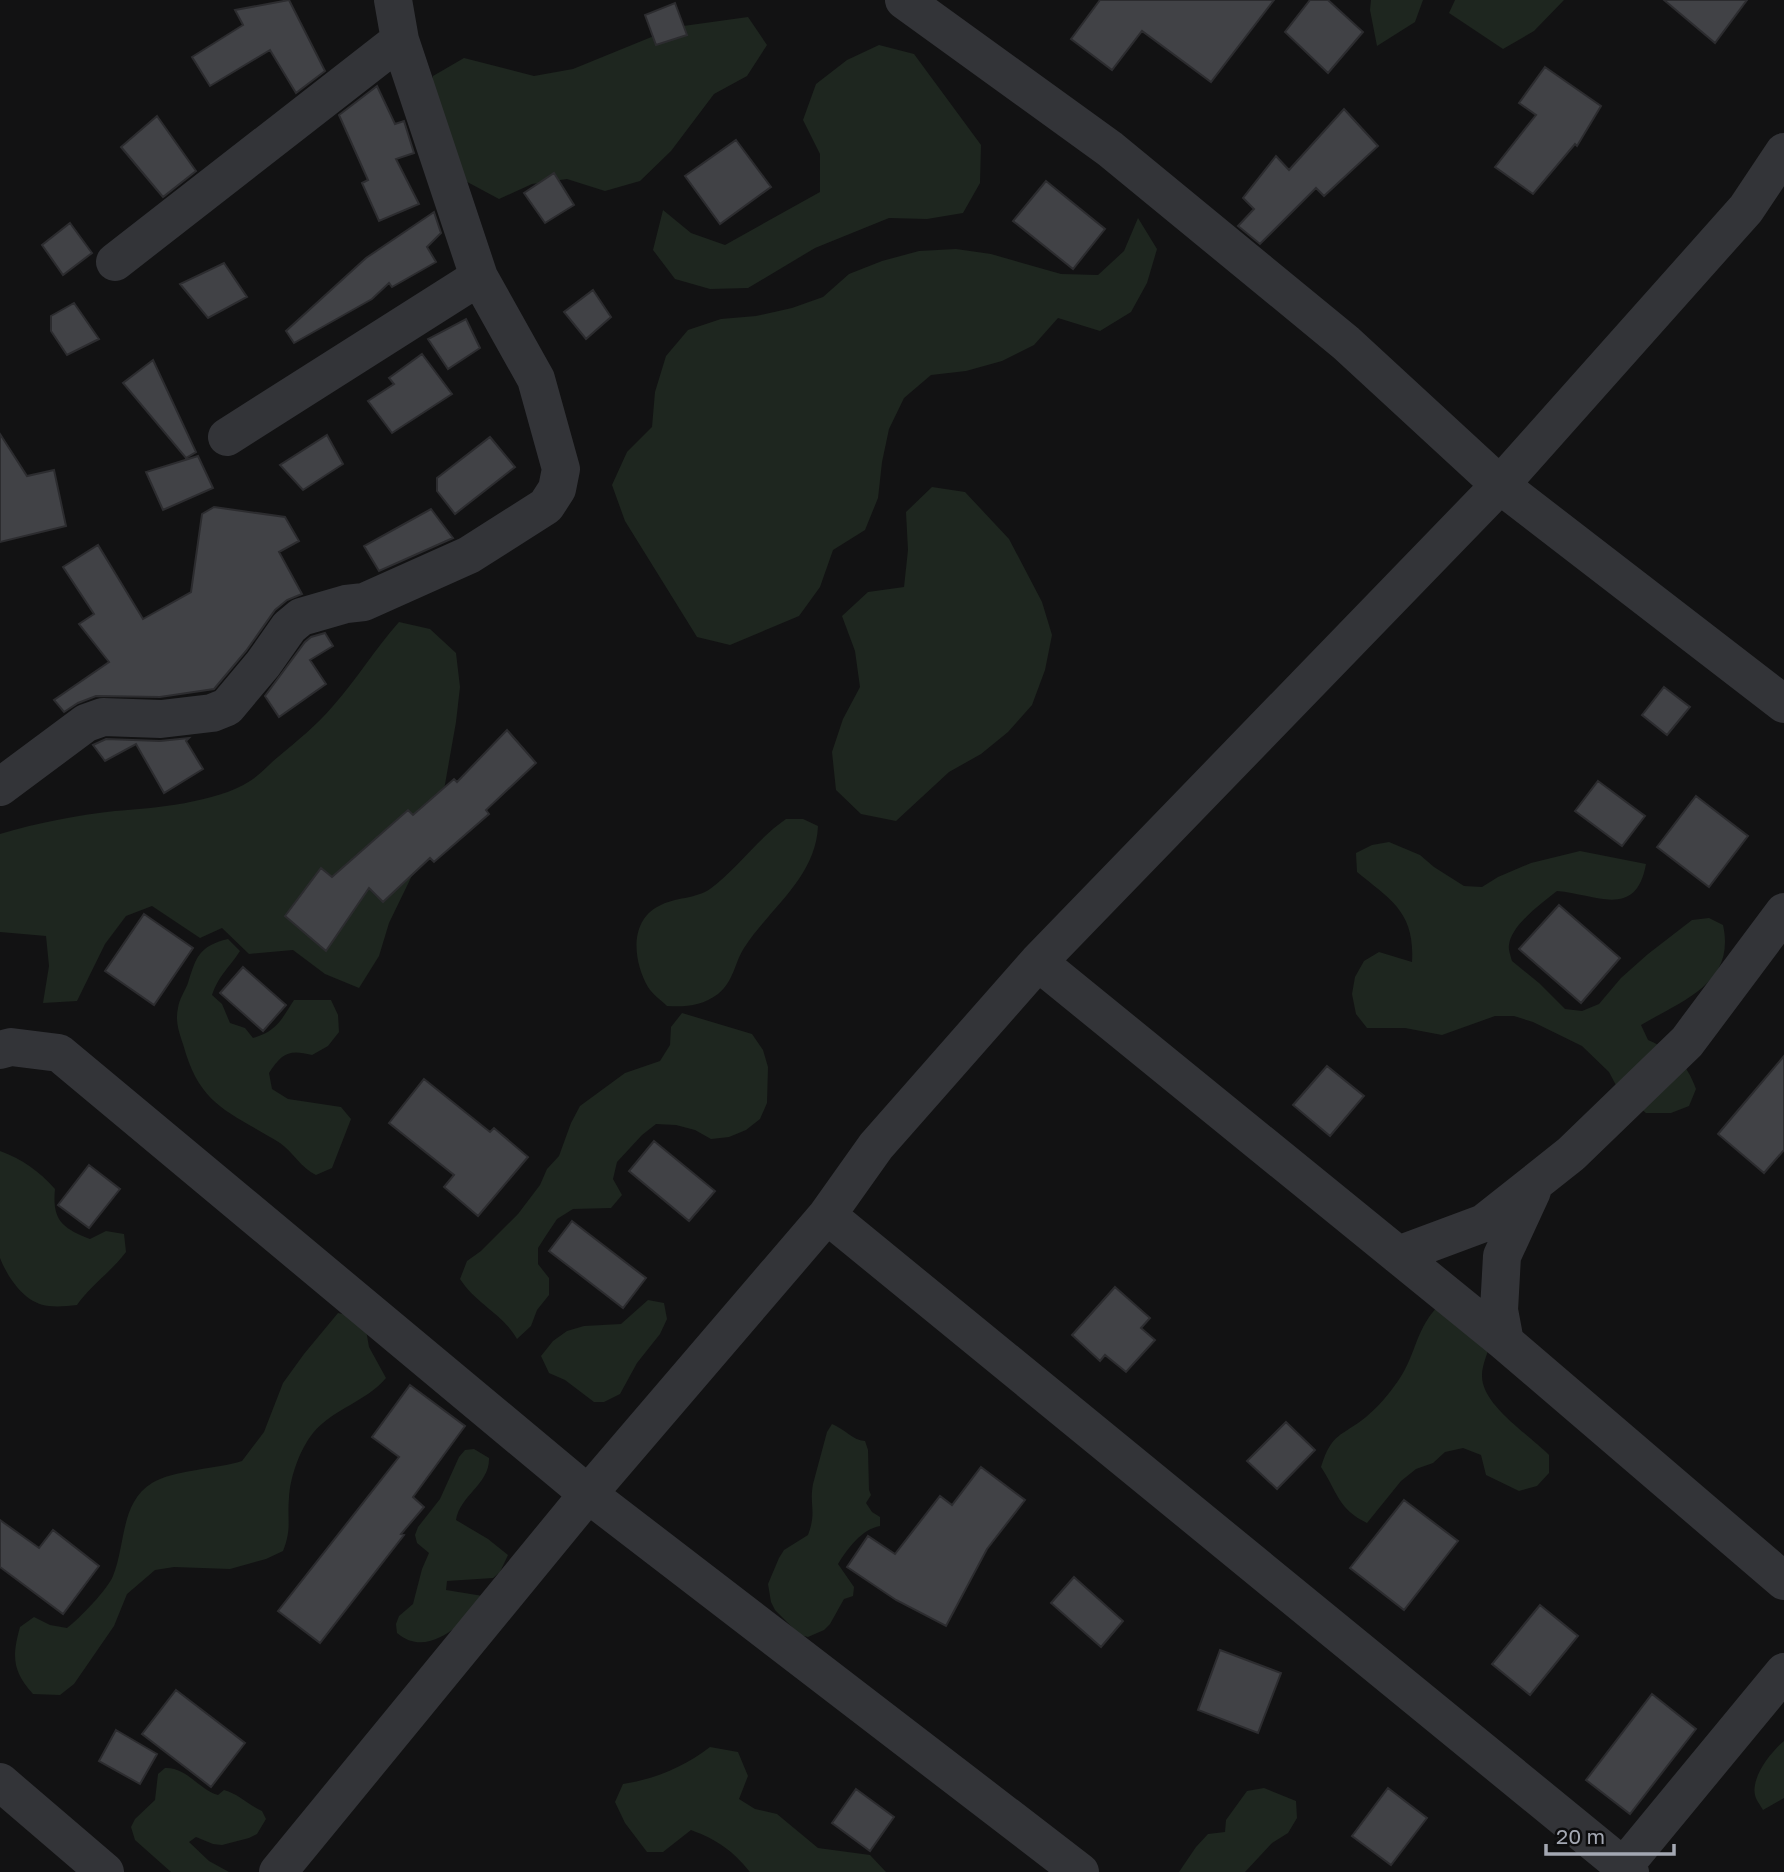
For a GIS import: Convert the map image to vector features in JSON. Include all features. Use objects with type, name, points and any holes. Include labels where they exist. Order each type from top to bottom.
[{"type":"street","points":[[0,787],[86,723],[103,717],[160,719],[212,713],[227,707],[263,664],[289,627],[301,617],[346,604],[364,602],[469,555],[546,506],[557,489],[561,469],[536,379],[479,277],[400,40],[393,0]]},
{"type":"street","points":[[904,0],[1110,149],[1346,343],[1500,485],[1784,704]]},
{"type":"street","points":[[115,262],[400,40]]},
{"type":"street","points":[[278,1872],[588,1494],[827,1215],[876,1146],[1038,962],[1500,485],[1746,208],[1784,152]]},
{"type":"street","points":[[226,437],[479,277]]},
{"type":"street","points":[[1398,1255],[1484,1223],[1571,1154],[1687,1042],[1784,912]]},
{"type":"street","points":[[1038,962],[1505,1342],[1784,1581]]},
{"type":"street","points":[[0,1050],[11,1047],[59,1053],[588,1494],[1080,1872]]},
{"type":"street","points":[[1505,1342],[1499,1310],[1502,1256],[1536,1182]]},
{"type":"street","points":[[827,1215],[1624,1870],[1784,1672]]},
{"type":"street","points":[[0,1782],[105,1872]]},
{"type":"shaded area","points":[[1371,0],[1423,0],[1415,22],[1377,46],[1370,10]]},
{"type":"shaded area","points":[[1455,0],[1564,0],[1534,31],[1503,49],[1449,13]]},
{"type":"shaded area","points":[[748,17],[767,45],[747,76],[714,94],[671,151],[640,181],[605,191],[567,179],[532,184],[499,199],[458,177],[427,111],[433,76],[464,58],[534,76],[573,69],[676,27]]},
{"type":"shaded area","points":[[879,45],[914,54],[981,145],[980,183],[963,213],[927,219],[889,218],[815,248],[748,288],[710,289],[675,279],[653,250],[663,210],[691,233],[725,245],[820,192],[820,154],[803,120],[816,84],[847,60]]},
{"type":"shaded area","points":[[1138,218],[1157,249],[1147,283],[1131,312],[1100,331],[1058,318],[1034,345],[1002,361],[966,371],[931,375],[904,398],[889,429],[878,498],[865,530],[833,550],[820,587],[799,616],[730,645],[697,637],[625,521],[612,485],[627,452],[652,427],[655,392],[666,356],[688,330],[721,319],[756,316],[792,308],[823,297],[849,274],[919,251],[956,249],[991,254],[1061,274],[1098,275],[1124,251]]},
{"type":"shaded area","points":[[932,487],[965,492],[1009,539],[1042,602],[1052,635],[1045,670],[1032,705],[1008,732],[981,754],[949,772],[896,821],[861,814],[836,790],[832,752],[843,719],[860,687],[855,651],[842,616],[868,592],[904,587],[908,550],[906,512]]},
{"type":"shaded area","points":[[399,622],[430,629],[456,653],[460,687],[444,790],[420,859],[389,923],[379,956],[359,988],[325,974],[293,950],[249,954],[222,928],[200,938],[152,906],[126,916],[105,944],[77,1001],[43,1003],[49,966],[46,936],[0,932],[0,834],[72,817],[203,799],[220,795],[250,781],[320,720]]},
{"type":"shaded area","points":[[786,819],[803,819],[818,826],[815,844],[801,876],[744,948],[731,978],[718,994],[700,1003],[667,1006],[650,990],[639,965],[638,931],[643,921],[659,906],[710,889]]},
{"type":"shaded area","points":[[1389,842],[1420,855],[1464,886],[1482,887],[1531,863],[1580,851],[1646,864],[1641,881],[1633,892],[1624,898],[1600,899],[1557,891],[1528,915],[1511,937],[1509,947],[1512,961],[1565,1009],[1582,1011],[1599,1004],[1621,978],[1692,920],[1709,918],[1723,925],[1725,945],[1722,962],[1714,976],[1689,998],[1641,1025],[1648,1040],[1672,1053],[1688,1072],[1696,1089],[1689,1106],[1671,1113],[1646,1113],[1618,1089],[1609,1072],[1582,1046],[1533,1022],[1514,1016],[1495,1016],[1442,1035],[1405,1028],[1367,1028],[1356,1014],[1352,994],[1355,977],[1364,961],[1379,952],[1412,962],[1412,945],[1405,919],[1390,900],[1357,872],[1356,853],[1372,845]]},
{"type":"shaded area","points":[[228,939],[240,951],[212,995],[222,1004],[230,1023],[245,1028],[253,1038],[278,1024],[294,1000],[331,1000],[338,1015],[339,1032],[328,1046],[312,1055],[297,1052],[287,1054],[269,1073],[272,1089],[288,1099],[341,1107],[351,1119],[332,1168],[316,1175],[280,1143],[219,1105],[198,1082],[190,1065],[178,1026],[180,1001],[200,954],[211,945]]},
{"type":"shaded area","points":[[682,1013],[752,1034],[763,1050],[768,1067],[767,1103],[760,1119],[746,1130],[729,1137],[711,1139],[695,1130],[656,1124],[642,1135],[617,1162],[613,1179],[622,1195],[611,1208],[573,1209],[557,1219],[538,1248],[538,1264],[549,1278],[549,1295],[537,1310],[531,1326],[517,1339],[460,1279],[467,1261],[481,1251],[518,1214],[540,1185],[547,1169],[559,1156],[580,1106],[625,1073],[660,1061],[670,1045],[671,1027]]},
{"type":"shaded area","points":[[0,1151],[30,1166],[55,1189],[57,1216],[66,1227],[90,1239],[106,1231],[124,1234],[126,1252],[77,1305],[49,1306],[32,1300],[18,1289],[3,1266],[0,1258]]},
{"type":"shaded area","points":[[648,1300],[664,1303],[667,1319],[620,1394],[604,1402],[594,1402],[565,1380],[549,1373],[541,1356],[553,1341],[567,1331],[584,1326],[621,1324]]},
{"type":"shaded area","points":[[1442,1302],[1490,1343],[1482,1371],[1484,1386],[1489,1397],[1508,1419],[1549,1455],[1549,1473],[1537,1486],[1519,1491],[1486,1475],[1481,1455],[1463,1448],[1445,1452],[1433,1463],[1416,1469],[1401,1481],[1367,1523],[1344,1506],[1321,1467],[1333,1441],[1370,1413],[1395,1386],[1426,1322]]},
{"type":"shaded area","points":[[338,1313],[355,1317],[366,1330],[369,1347],[386,1378],[369,1393],[321,1424],[308,1440],[291,1481],[288,1530],[283,1551],[266,1559],[230,1569],[174,1567],[155,1570],[127,1594],[114,1626],[74,1684],[60,1695],[33,1694],[21,1678],[16,1663],[20,1627],[34,1617],[50,1625],[67,1628],[93,1604],[113,1576],[125,1525],[134,1501],[152,1483],[183,1472],[242,1461],[264,1432],[283,1383]]},
{"type":"shaded area","points":[[832,1424],[856,1439],[865,1441],[871,1495],[866,1503],[872,1512],[880,1517],[880,1526],[861,1535],[838,1564],[854,1587],[853,1596],[844,1599],[824,1630],[808,1637],[800,1635],[775,1610],[768,1584],[784,1550],[808,1535],[812,1520],[813,1484],[827,1432]]},
{"type":"shaded area","points":[[474,1449],[489,1458],[488,1467],[463,1503],[456,1520],[488,1539],[508,1555],[500,1572],[493,1578],[447,1581],[446,1590],[489,1597],[469,1616],[434,1640],[409,1640],[397,1633],[396,1624],[399,1616],[413,1604],[429,1553],[417,1543],[415,1535],[440,1499],[459,1457],[465,1450]]},
{"type":"shaded area","points":[[1784,1741],[1784,1798],[1763,1810],[1755,1795],[1756,1781],[1768,1758]]},
{"type":"shaded area","points":[[710,1747],[738,1752],[748,1776],[739,1799],[755,1809],[777,1814],[818,1848],[870,1855],[886,1872],[750,1872],[724,1847],[691,1830],[663,1852],[647,1852],[625,1823],[615,1802],[623,1784],[669,1771]]},
{"type":"shaded area","points":[[165,1768],[180,1771],[218,1795],[224,1790],[229,1792],[262,1811],[266,1819],[257,1834],[249,1838],[222,1845],[196,1837],[189,1842],[209,1861],[229,1872],[171,1872],[135,1840],[131,1827],[135,1819],[155,1800],[158,1774]]},
{"type":"shaded area","points":[[1264,1788],[1296,1801],[1297,1818],[1288,1833],[1272,1843],[1245,1872],[1179,1872],[1208,1834],[1225,1832],[1226,1820],[1247,1791]]},
{"type":"building","points":[[289,0],[325,71],[296,93],[270,50],[210,86],[192,57],[243,25],[235,10]]},
{"type":"building","points":[[1100,0],[1274,0],[1211,82],[1142,31],[1112,70],[1071,39]]},
{"type":"building","points":[[1310,0],[1328,0],[1363,32],[1328,73],[1285,32]]},
{"type":"building","points":[[1664,0],[1747,0],[1715,43]]},
{"type":"building","points":[[675,3],[687,35],[656,45],[645,15]]},
{"type":"building","points":[[1545,67],[1601,106],[1577,146],[1575,144],[1533,194],[1495,167],[1536,115],[1519,103]]},
{"type":"building","points":[[377,86],[395,124],[404,121],[414,153],[396,159],[419,204],[379,221],[362,183],[368,180],[339,115]]},
{"type":"building","points":[[1344,109],[1378,146],[1324,196],[1316,188],[1260,244],[1238,226],[1254,209],[1243,198],[1276,156],[1289,170]]},
{"type":"building","points":[[157,116],[196,171],[163,197],[121,147]]},
{"type":"building","points":[[736,140],[771,187],[720,224],[685,176]]},
{"type":"building","points":[[554,173],[574,205],[545,223],[524,193]]},
{"type":"building","points":[[1046,181],[1105,229],[1073,269],[1013,221]]},
{"type":"building","points":[[434,212],[441,233],[427,247],[436,262],[392,287],[389,283],[372,299],[294,343],[286,331],[366,258]]},
{"type":"building","points":[[70,223],[92,253],[63,275],[42,245]]},
{"type":"building","points":[[224,263],[247,297],[208,318],[180,284]]},
{"type":"building","points":[[593,290],[611,317],[586,339],[564,312]]},
{"type":"building","points":[[74,303],[99,339],[67,355],[51,331],[51,316]]},
{"type":"building","points":[[466,319],[480,348],[448,369],[428,339]]},
{"type":"building","points":[[422,354],[452,394],[392,433],[368,401],[394,384],[389,378]]},
{"type":"building","points":[[153,360],[196,452],[186,458],[123,383]]},
{"type":"building","points":[[0,434],[27,476],[54,470],[66,526],[0,542]]},
{"type":"building","points":[[327,435],[343,464],[303,490],[280,465]]},
{"type":"building","points":[[490,437],[515,467],[455,514],[437,491],[437,478]]},
{"type":"building","points":[[198,456],[213,488],[163,510],[146,472]]},
{"type":"building","points":[[214,507],[285,517],[299,541],[279,552],[302,594],[287,600],[275,610],[246,651],[214,689],[160,697],[96,696],[64,712],[54,700],[109,662],[79,624],[94,614],[63,567],[98,545],[143,619],[191,592],[202,514]]},
{"type":"building","points":[[431,509],[453,538],[379,571],[364,546]]},
{"type":"building","points":[[325,633],[333,646],[310,660],[326,684],[279,717],[265,696],[305,642]]},
{"type":"building","points":[[1664,687],[1690,707],[1667,735],[1642,715]]},
{"type":"building","points":[[507,730],[536,763],[486,810],[489,814],[434,862],[430,858],[383,902],[369,888],[326,951],[285,916],[321,868],[332,877],[408,810],[413,815],[454,779],[457,782]]},
{"type":"building","points":[[189,738],[186,741],[203,769],[164,793],[136,744],[105,761],[93,745],[106,739],[160,741]]},
{"type":"building","points":[[1598,781],[1645,816],[1622,846],[1575,811]]},
{"type":"building","points":[[1696,796],[1748,836],[1709,887],[1657,847]]},
{"type":"building","points":[[1559,905],[1620,958],[1581,1003],[1519,949]]},
{"type":"building","points":[[144,914],[193,948],[154,1005],[105,971]]},
{"type":"building","points":[[243,967],[286,1005],[263,1031],[220,993]]},
{"type":"building","points":[[1784,1056],[1784,1150],[1764,1173],[1718,1134]]},
{"type":"building","points":[[1327,1066],[1364,1096],[1330,1136],[1293,1105]]},
{"type":"building","points":[[424,1079],[490,1132],[494,1128],[528,1157],[478,1216],[444,1187],[454,1175],[389,1123]]},
{"type":"building","points":[[654,1141],[715,1191],[689,1221],[629,1171]]},
{"type":"building","points":[[89,1165],[120,1189],[89,1228],[58,1205]]},
{"type":"building","points":[[572,1221],[646,1278],[623,1308],[549,1251]]},
{"type":"building","points":[[1115,1287],[1150,1318],[1141,1328],[1155,1340],[1126,1372],[1105,1355],[1100,1361],[1072,1335]]},
{"type":"building","points":[[410,1385],[465,1426],[413,1497],[424,1507],[320,1643],[278,1611],[399,1457],[372,1437]]},
{"type":"building","points":[[1286,1422],[1315,1450],[1277,1489],[1247,1461]]},
{"type":"building","points":[[981,1467],[1025,1500],[987,1549],[946,1626],[896,1600],[847,1567],[868,1536],[895,1554],[940,1496],[952,1505]]},
{"type":"building","points":[[1404,1500],[1458,1541],[1404,1610],[1350,1568]]},
{"type":"building","points":[[0,1520],[39,1548],[53,1530],[99,1566],[63,1614],[0,1567]]},
{"type":"building","points":[[1074,1577],[1123,1621],[1101,1647],[1051,1603]]},
{"type":"building","points":[[1540,1605],[1578,1636],[1530,1695],[1492,1664]]},
{"type":"building","points":[[1220,1650],[1281,1673],[1258,1733],[1198,1710]]},
{"type":"building","points":[[176,1690],[245,1743],[211,1787],[142,1734]]},
{"type":"building","points":[[1652,1694],[1696,1729],[1630,1814],[1586,1780]]},
{"type":"building","points":[[116,1730],[157,1754],[140,1784],[99,1761]]},
{"type":"building","points":[[1388,1788],[1427,1818],[1391,1865],[1352,1836]]},
{"type":"building","points":[[856,1789],[894,1817],[870,1851],[832,1823]]}]
